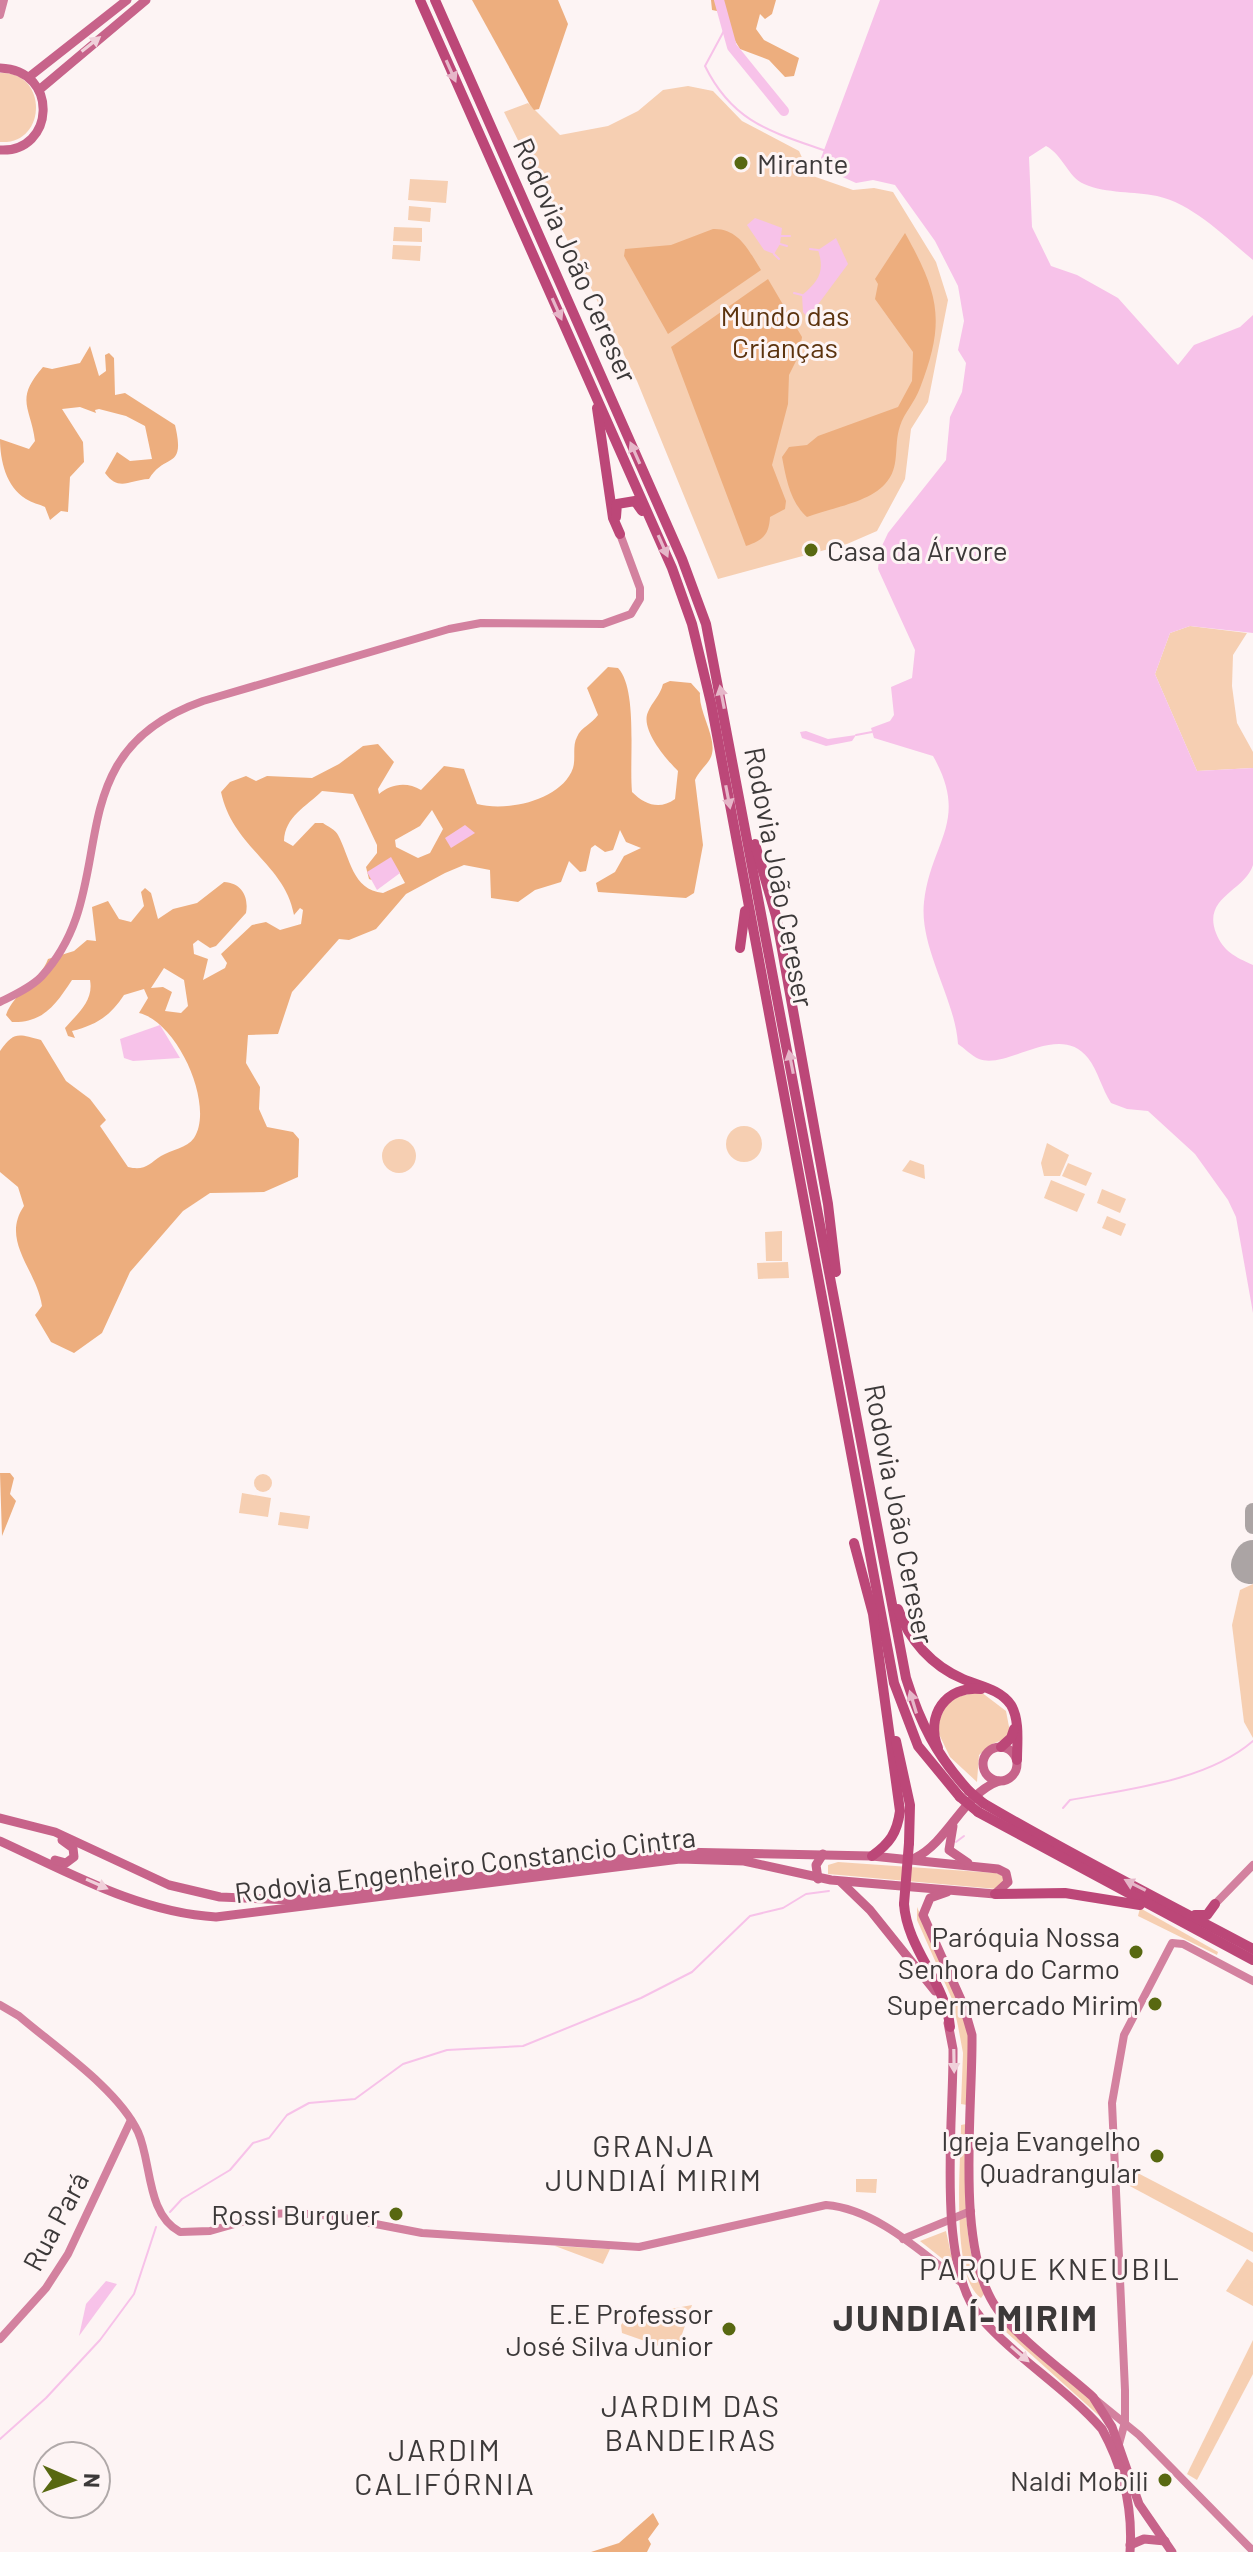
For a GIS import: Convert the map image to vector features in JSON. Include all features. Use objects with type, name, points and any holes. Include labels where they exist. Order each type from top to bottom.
[{"type":"highway","name":"Rodovia João Cereser","points":[[420,0],[651,521],[692,624],[741,862],[876,1593]]},
{"type":"highway","name":"Rodovia João Cereser","points":[[435,0],[695,592],[715,662],[906,1678],[920,1723],[964,1794]]},
{"type":"highway","points":[[595,394],[613,518],[620,534]]},
{"type":"highway","points":[[620,534],[615,509],[621,502],[635,501],[651,521]]},
{"type":"highway","points":[[740,948],[745,922],[741,862]]},
{"type":"highway","points":[[854,1543],[873,1614],[900,1811],[898,1830],[888,1844],[872,1856]]},
{"type":"highway","points":[[888,1583],[904,1626],[921,1649],[951,1673],[989,1689],[1011,1704],[1017,1760]]},
{"type":"highway","points":[[876,1593],[882,1681],[910,1805],[904,1904],[909,1930],[942,1997],[950,2027]]},
{"type":"highway","points":[[876,1593],[894,1683],[907,1722],[926,1759],[980,1808],[1155,1909],[1253,1960]]},
{"type":"highway","points":[[945,1765],[933,1726],[936,1712],[957,1691],[989,1689]]},
{"type":"highway","points":[[1001,1747],[1011,1738],[1015,1719]]},
{"type":"highway","points":[[980,1808],[1175,1906],[1253,1949]]},
{"type":"highway","points":[[995,1894],[1065,1893],[1155,1909]]},
{"type":"highway","points":[[1175,1906],[1202,1917],[1215,1904]]},
{"type":"highway","points":[[1215,1904],[1216,1923],[1227,1935]]},
{"type":"main road","points":[[29,77],[127,0]]},
{"type":"main road","points":[[39,90],[146,0]]},
{"type":"main road","points":[[0,68],[29,77],[39,90],[43,116],[39,128],[20,146],[0,150]]},
{"type":"main road","points":[[912,1859],[925,1853],[981,1789],[1014,1774],[1017,1760],[1011,1751],[1001,1747],[990,1750],[983,1765],[981,1789]]},
{"type":"main road","points":[[983,1765],[987,1775],[999,1781]]},
{"type":"main road","points":[[0,1820],[64,1841],[73,1848],[74,1857],[63,1863],[0,1839]]},
{"type":"main road","name":"Rodovia Engenheiro Constancio Cintra","points":[[0,1820],[66,1837],[169,1885],[220,1897],[293,1900],[676,1852],[872,1856],[976,1867]]},
{"type":"main road","points":[[954,1823],[949,1834],[949,1850],[976,1867],[1006,1873],[1007,1886],[995,1894]]},
{"type":"main road","name":"Rodovia Engenheiro Constancio Cintra","points":[[0,1839],[132,1899],[198,1916],[248,1914],[680,1859],[744,1861],[818,1879],[995,1894]]},
{"type":"main road","points":[[818,1879],[816,1865],[823,1854]]},
{"type":"main road","points":[[841,1882],[870,1910],[931,1985],[950,2027],[954,2252],[962,2283],[982,2319],[1102,2429],[1130,2507],[1130,2549]]},
{"type":"main road","points":[[954,1890],[930,1898],[923,1915],[963,2004],[972,2035],[971,2211],[975,2265],[989,2296],[1002,2315],[1093,2397],[1108,2419],[1139,2504],[1172,2552]]},
{"type":"main road","points":[[952,2128],[955,2117],[965,2116],[971,2139]]},
{"type":"main road","points":[[968,2296],[981,2302],[989,2296]]},
{"type":"main road","points":[[982,2319],[990,2314],[1002,2315]]},
{"type":"main road","points":[[1130,2549],[1144,2539],[1165,2541]]},
{"type":"street","points":[[0,15],[4,0]]},
{"type":"street","points":[[0,1002],[41,977],[69,936],[79,909],[104,789],[128,751],[149,729],[174,713],[203,701],[449,629],[481,623],[589,625],[615,622],[631,614],[640,599],[640,588],[620,534]]},
{"type":"street","points":[[1215,1904],[1253,1865]]},
{"type":"street","points":[[1120,2449],[1119,2436],[1125,2422],[1112,2103],[1116,2061],[1124,2035],[1164,1953],[1172,1943],[1183,1944],[1253,1981]]},
{"type":"street","points":[[0,2005],[19,2016],[116,2101],[131,2120],[141,2141],[161,2215],[180,2232],[210,2231],[269,2214],[294,2213],[361,2220],[422,2233],[639,2247],[826,2205],[854,2210],[903,2239],[962,2283]]},
{"type":"street","name":"Rua Pará","points":[[2,2336],[46,2288],[68,2254],[131,2120]]},
{"type":"street","points":[[903,2239],[971,2211]]},
{"type":"street","points":[[1093,2397],[1125,2422],[1253,2551]]},
{"type":"green space","points":[[472,0],[558,0],[568,24],[539,109],[534,110],[530,105]]},
{"type":"green space","points":[[711,0],[776,0],[772,14],[765,19],[760,14],[756,29],[764,40],[799,58],[794,76],[785,77],[769,60],[740,49],[717,11],[712,10]]},
{"type":"green space","points":[[0,73],[16,75],[27,83],[34,94],[36,108],[34,121],[27,132],[16,140],[0,142]]},
{"type":"green space","name":"Mundo das Crianças","points":[[688,86],[713,91],[742,121],[799,151],[810,175],[853,190],[874,188],[893,192],[936,262],[948,300],[928,402],[911,429],[905,479],[877,531],[847,544],[718,579],[637,381],[504,112],[528,103],[560,135],[608,126],[638,111],[663,90]]},
{"type":"green space","points":[[410,179],[448,181],[446,203],[408,200]]},
{"type":"green space","points":[[409,206],[431,208],[430,222],[408,220]]},
{"type":"green space","points":[[394,227],[422,228],[422,242],[393,241]]},
{"type":"green space","points":[[713,229],[730,232],[736,237],[761,270],[668,334],[624,256],[625,249],[671,245]]},
{"type":"green space","points":[[905,233],[932,291],[936,326],[920,388],[900,426],[893,471],[885,484],[869,496],[807,517],[796,504],[787,481],[782,457],[789,447],[807,445],[818,436],[898,407],[912,381],[913,352],[875,299],[878,284],[875,279]]},
{"type":"green space","points":[[393,245],[421,246],[420,261],[392,259]]},
{"type":"green space","points":[[768,279],[802,337],[799,355],[789,375],[788,404],[772,465],[786,501],[785,509],[770,517],[764,536],[746,546],[671,347]]},
{"type":"green space","points":[[90,346],[99,376],[106,371],[105,355],[109,353],[114,358],[115,395],[125,393],[175,425],[178,449],[176,455],[149,479],[120,484],[105,473],[117,452],[130,461],[152,459],[145,426],[126,416],[99,409],[95,410],[96,413],[80,407],[62,409],[83,442],[84,462],[70,477],[68,512],[61,511],[50,520],[45,507],[19,494],[9,480],[1,456],[0,439],[29,449],[35,441],[27,396],[34,378],[43,367],[52,369],[80,363]]},
{"type":"green space","points":[[1190,626],[1247,633],[1233,655],[1232,686],[1237,723],[1253,752],[1253,768],[1197,771],[1155,674],[1170,633]]},
{"type":"green space","points":[[608,667],[618,668],[624,678],[630,708],[632,792],[647,803],[658,805],[675,799],[678,771],[651,735],[646,719],[648,712],[663,684],[670,681],[691,683],[700,693],[711,735],[712,752],[695,780],[703,845],[694,893],[686,898],[598,892],[596,883],[615,872],[624,856],[641,848],[626,842],[620,830],[613,850],[605,852],[595,845],[591,848],[586,871],[580,872],[569,861],[561,882],[535,890],[518,902],[491,898],[490,870],[464,865],[406,894],[376,929],[349,940],[339,939],[292,992],[278,1034],[248,1035],[246,1063],[260,1087],[259,1109],[267,1127],[293,1132],[299,1139],[298,1177],[264,1192],[210,1193],[183,1211],[130,1272],[102,1333],[74,1353],[51,1342],[35,1315],[42,1306],[39,1293],[18,1244],[16,1231],[24,1206],[18,1187],[0,1172],[0,1051],[13,1037],[27,1036],[41,1040],[66,1081],[90,1099],[106,1120],[100,1126],[128,1167],[146,1166],[191,1141],[199,1124],[200,1106],[189,1067],[179,1048],[167,1032],[139,1013],[148,998],[144,989],[124,995],[102,1018],[72,1031],[75,1038],[68,1036],[65,1028],[87,1001],[90,980],[72,980],[54,1004],[41,1015],[12,1022],[6,1015],[10,1007],[48,959],[74,951],[87,940],[96,941],[92,907],[108,901],[119,919],[131,922],[144,906],[141,892],[145,888],[151,893],[158,919],[173,909],[197,903],[224,882],[230,883],[243,892],[246,913],[216,946],[210,948],[198,940],[193,944],[194,954],[208,959],[203,980],[225,968],[227,963],[221,954],[252,925],[266,922],[280,930],[301,924],[303,910],[300,908],[294,915],[289,897],[280,882],[236,828],[221,792],[230,782],[246,776],[256,781],[267,776],[312,778],[339,764],[363,746],[378,744],[394,762],[378,789],[379,794],[399,785],[410,785],[421,790],[444,766],[464,769],[477,804],[518,805],[546,796],[567,779],[573,768],[577,737],[598,715],[587,688]],"holes":[[[322,791],[353,794],[377,845],[377,853],[366,867],[369,879],[375,881],[399,872],[405,883],[383,893],[365,886],[353,871],[337,833],[323,823],[315,823],[293,846],[284,841],[288,825]],[[432,810],[443,829],[430,853],[418,858],[396,847],[395,840],[420,826]],[[164,968],[184,980],[188,1006],[181,1013],[165,1011],[172,992],[163,987],[151,988]]]},
{"type":"green space","points":[[744,1126],[757,1131],[762,1144],[757,1157],[744,1162],[731,1157],[726,1144],[731,1131]]},
{"type":"green space","points":[[399,1139],[411,1144],[416,1156],[411,1168],[399,1173],[387,1168],[382,1156],[387,1144]]},
{"type":"green space","points":[[1047,1143],[1069,1155],[1060,1176],[1044,1176],[1041,1163]]},
{"type":"green space","points":[[910,1160],[924,1165],[925,1179],[902,1171]]},
{"type":"green space","points":[[1068,1163],[1092,1173],[1086,1186],[1062,1176]]},
{"type":"green space","points":[[1051,1180],[1085,1194],[1077,1212],[1044,1198]]},
{"type":"green space","points":[[1102,1189],[1126,1199],[1120,1213],[1097,1203]]},
{"type":"green space","points":[[1107,1216],[1126,1224],[1121,1236],[1102,1228]]},
{"type":"green space","points":[[782,1231],[782,1261],[766,1261],[765,1232]]},
{"type":"green space","points":[[788,1262],[789,1278],[758,1279],[757,1263]]},
{"type":"green space","points":[[0,1473],[10,1473],[14,1478],[10,1494],[16,1501],[2,1536]]},
{"type":"green space","points":[[263,1474],[272,1483],[263,1492],[254,1483]]},
{"type":"green space","points":[[242,1493],[271,1498],[268,1517],[239,1513]]},
{"type":"green space","points":[[280,1512],[310,1516],[308,1529],[278,1525]]},
{"type":"green space","points":[[1253,1584],[1253,1738],[1244,1722],[1232,1625],[1240,1590]]},
{"type":"green space","points":[[981,1692],[1006,1711],[1010,1732],[1005,1739],[992,1744],[979,1755],[977,1782],[950,1757],[937,1730],[946,1706],[956,1698]]},
{"type":"green space","points":[[838,1862],[996,1873],[1003,1876],[1003,1885],[997,1889],[828,1874],[828,1865]]},
{"type":"green space","points":[[917,1907],[955,1992],[969,2034],[967,2105],[961,2104],[963,2053],[952,1999],[917,1920]]},
{"type":"green space","points":[[1140,1908],[1218,1952],[1217,1955],[1138,1916]]},
{"type":"green space","points":[[966,2124],[968,2232],[976,2274],[984,2294],[981,2298],[971,2286],[961,2243],[961,2125]]},
{"type":"green space","points":[[1130,2169],[1253,2233],[1253,2252],[1126,2184]]},
{"type":"green space","points":[[856,2179],[877,2179],[876,2193],[856,2192]]},
{"type":"green space","points":[[946,2231],[954,2268],[920,2241]]},
{"type":"green space","points":[[555,2246],[610,2249],[603,2264]]},
{"type":"green space","points":[[1247,2259],[1253,2263],[1253,2306],[1226,2291]]},
{"type":"green space","points":[[692,2305],[676,2352],[622,2333],[621,2325],[627,2317]]},
{"type":"green space","points":[[997,2316],[1094,2404],[1106,2422],[1006,2332],[994,2320]]},
{"type":"green space","points":[[1253,2340],[1253,2374],[1197,2480],[1187,2474]]},
{"type":"green space","points":[[653,2513],[659,2524],[648,2539],[651,2544],[647,2552],[591,2552],[619,2543]]},
{"type":"shaded area","points":[[880,0],[1253,0],[1253,260],[1208,222],[1170,200],[1084,184],[1046,146],[1029,157],[1032,227],[1051,266],[1077,275],[1118,298],[1178,365],[1194,345],[1240,327],[1253,315],[1253,633],[1190,626],[1170,633],[1155,674],[1197,771],[1253,768],[1253,865],[1242,882],[1219,903],[1213,921],[1226,949],[1253,965],[1253,1313],[1236,1217],[1228,1200],[1195,1154],[1148,1111],[1127,1109],[1111,1103],[1088,1058],[1076,1048],[1063,1044],[1048,1045],[991,1061],[971,1054],[958,1044],[951,1009],[932,955],[924,919],[924,902],[945,830],[948,798],[944,778],[933,756],[874,738],[871,728],[890,721],[894,715],[891,687],[912,678],[915,650],[878,569],[880,550],[888,533],[946,460],[950,417],[962,392],[966,363],[958,350],[964,321],[958,286],[935,241],[895,185],[873,180],[856,183],[818,166]]},
{"type":"shaded area","points":[[755,218],[782,228],[780,244],[774,254],[764,250],[747,225]]},
{"type":"shaded area","points":[[836,238],[848,264],[808,318],[803,312],[802,295],[819,275],[821,264],[818,250]]},
{"type":"shaded area","points":[[806,731],[828,739],[856,735],[852,741],[826,746],[802,738],[800,732]]},
{"type":"shaded area","points":[[465,825],[475,833],[451,848],[445,838]]},
{"type":"shaded area","points":[[391,857],[400,873],[377,890],[367,872]]},
{"type":"shaded area","points":[[160,1025],[180,1058],[133,1061],[124,1058],[120,1039]]},
{"type":"shaded area","points":[[106,2281],[117,2284],[79,2336],[86,2304]]},
{"type":"waterway","points":[[719,0],[732,47],[784,111]]},
{"type":"waterway","points":[[726,27],[705,66],[728,101],[741,113],[771,131],[826,151]]},
{"type":"waterway","points":[[781,236],[790,236]]},
{"type":"waterway","points":[[780,244],[787,246]]},
{"type":"waterway","points":[[810,249],[818,250]]},
{"type":"waterway","points":[[774,254],[779,259]]},
{"type":"waterway","points":[[794,293],[802,295]]},
{"type":"waterway","points":[[856,735],[872,732]]},
{"type":"waterway","points":[[1063,1808],[1070,1800],[1142,1787],[1213,1766],[1253,1741]]},
{"type":"waterway","points":[[956,1842],[964,1836]]},
{"type":"waterway","points":[[170,2212],[182,2199],[230,2170],[253,2143],[269,2138],[287,2115],[309,2103],[355,2099],[403,2064],[447,2050],[523,2046],[641,1998],[692,1972],[750,1916],[783,1908],[806,1894],[829,1891]]},
{"type":"waterway","points":[[0,2439],[46,2398],[100,2340],[134,2294],[156,2227]]},
{"type":"taxiway","points":[[1253,1511],[1253,1526]]},
{"type":"runway","points":[[1250,1565],[1253,1559]]},
{"type":"place","name":"Mirante","points":[[741,163]]},
{"type":"place","name":"Casa da Árvore","points":[[811,550]]},
{"type":"place","name":"Paróquia Nossa Senhora do Carmo","points":[[1136,1952]]},
{"type":"place","name":"Supermercado Mirim","points":[[1155,2004]]},
{"type":"place","name":"Igreja Evangelho Quadrangular","points":[[1157,2156]]},
{"type":"place","name":"Rossi Burguer","points":[[396,2214]]},
{"type":"place","name":"E.E Professor José Silva Junior","points":[[729,2329]]},
{"type":"place","name":"Naldi Mobili","points":[[1165,2480]]},
{"type":"district","name":"GRANJA JUNDIAÍ MIRIM","points":[[654,2162]]},
{"type":"district","name":"PARQUE KNEUBIL","points":[[1050,2268]]},
{"type":"district","name":"JUNDIAÍ-MIRIM","points":[[966,2316]]},
{"type":"district","name":"JARDIM DAS BANDEIRAS","points":[[691,2422]]},
{"type":"district","name":"JARDIM CALIFÓRNIA","points":[[445,2466]]}]
